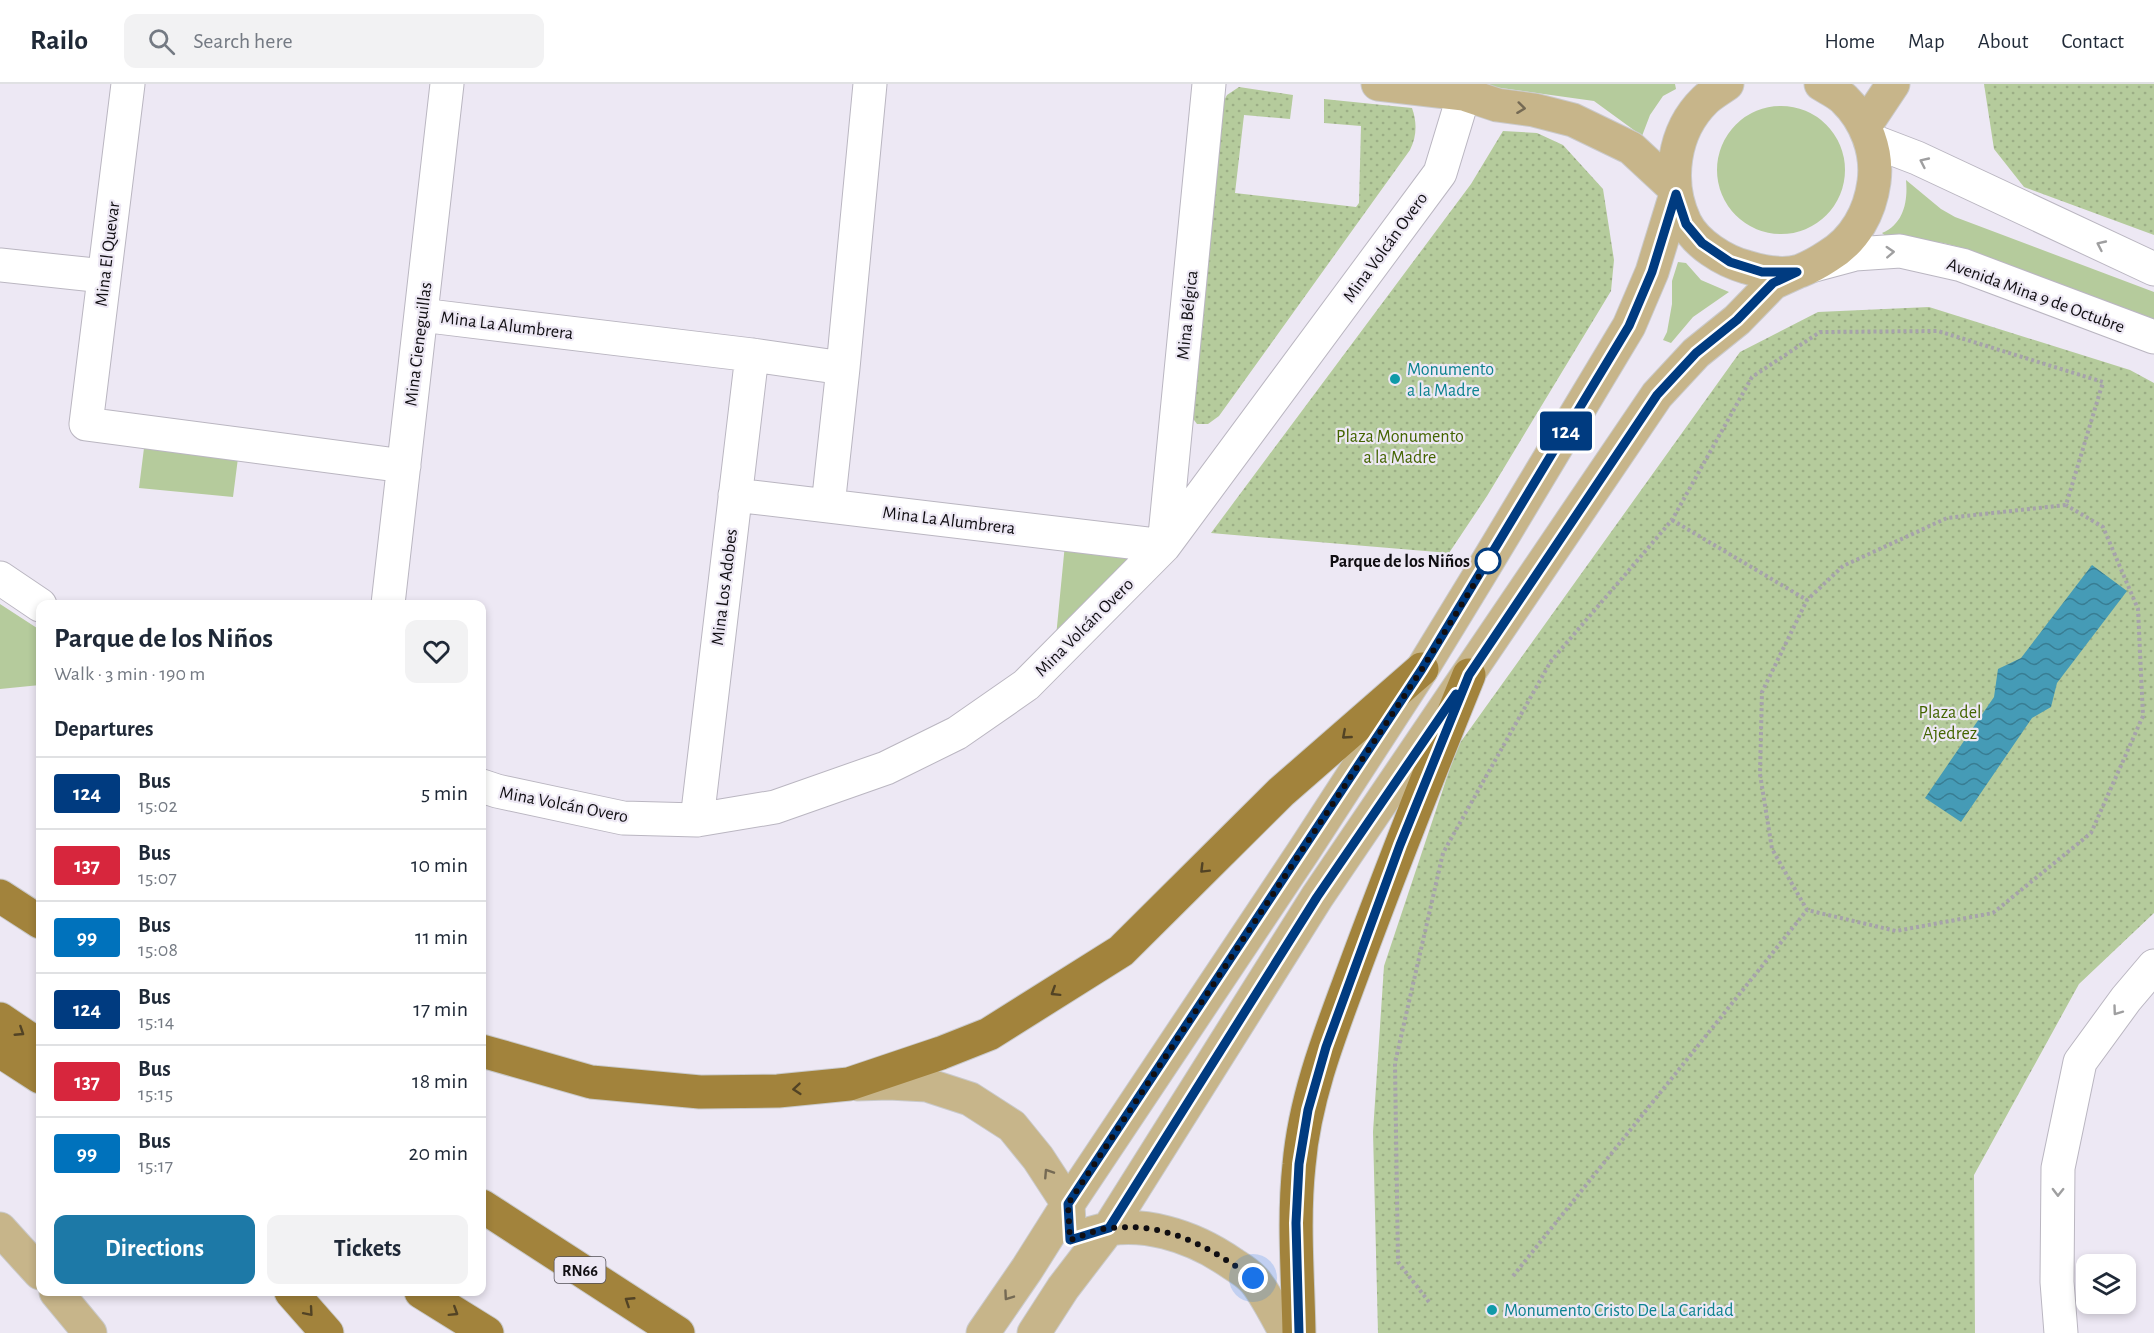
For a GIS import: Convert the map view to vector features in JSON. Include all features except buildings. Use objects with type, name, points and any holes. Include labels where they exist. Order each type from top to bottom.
[{"type":"highway","points":[[486,1052],[591,1082],[700,1092],[778,1091],[849,1084],[989,1034],[1121,951],[1281,792],[1422,669]]},
{"type":"highway","points":[[1299,1333],[1296,1223],[1299,1164],[1308,1110],[1326,1047],[1400,845],[1469,675]]},
{"type":"highway","points":[[0,882],[36,896]]},
{"type":"highway","points":[[0,896],[36,919]]},
{"type":"highway","points":[[0,1019],[36,1043]]},
{"type":"highway","points":[[0,1051],[36,1074]]},
{"type":"highway","name":"RN66","points":[[486,1209],[678,1333]]},
{"type":"highway","points":[[295,1296],[327,1333]]},
{"type":"highway","points":[[428,1296],[487,1333]]},
{"type":"main road","points":[[1378,84],[1464,94],[1497,105],[1534,110],[1573,120],[1631,148],[1675,191],[1686,224],[1702,243],[1730,262],[1762,272],[1805,269]]},
{"type":"main road","points":[[983,1333],[1422,669],[1629,326],[1652,272],[1675,191],[1676,150],[1687,123],[1705,100],[1727,84]]},
{"type":"main road","points":[[1034,1333],[1063,1288],[1109,1228],[1317,897],[1657,395],[1696,353],[1737,320],[1773,283],[1805,269],[1838,250],[1859,228],[1872,200],[1876,170],[1868,133],[1844,99],[1821,84]]},
{"type":"main road","points":[[1868,133],[1893,84]]},
{"type":"main road","points":[[849,1084],[927,1085],[970,1099],[1012,1126],[1038,1158],[1068,1204],[1070,1240],[1063,1288]]},
{"type":"main road","points":[[1027,1269],[1070,1240],[1109,1228],[1144,1228],[1171,1233],[1215,1252],[1253,1278],[1286,1333]]},
{"type":"main road","points":[[0,1229],[36,1269]]},
{"type":"main road","points":[[59,1296],[90,1333]]},
{"type":"street","name":"Mina El Quevar","points":[[128,84],[86,424],[404,466]]},
{"type":"street","name":"Mina Cieneguillas","points":[[388,600],[447,84]]},
{"type":"street","points":[[828,506],[870,84]]},
{"type":"street","name":"Mina Bélgica","points":[[1164,546],[1209,84]]},
{"type":"street","name":"Mina Volcán Overo","points":[[486,788],[497,792],[622,818],[697,820],[775,807],[886,768],[957,733],[1026,685],[1164,546],[1440,173],[1464,94]]},
{"type":"street","points":[[1868,133],[2154,269]]},
{"type":"street","name":"Avenida Mina 9 de Octubre","points":[[1805,269],[1856,254],[1899,251],[1962,265],[2154,338]]},
{"type":"street","points":[[0,265],[104,276]]},
{"type":"street","name":"Mina La Alumbrera","points":[[421,315],[843,368]]},
{"type":"street","name":"Mina Los Adobes","points":[[697,820],[752,355]]},
{"type":"street","name":"Mina La Alumbrera","points":[[735,495],[1164,546]]},
{"type":"street","points":[[0,578],[36,602]]},
{"type":"street","points":[[2061,1333],[2057,1282],[2058,1168],[2080,1062],[2126,999],[2154,966]]},
{"type":"path","points":[[1429,1302],[1398,1262],[1395,1063],[1443,853],[1551,661],[1672,520],[1752,377],[1820,332],[1938,331],[2103,382],[2066,505]]},
{"type":"path","points":[[2066,505],[2103,527],[2138,609],[2143,716],[2091,833],[1993,913],[1896,932],[1807,910],[1772,849],[1760,774],[1762,692],[1807,600],[1843,566],[1947,518],[2066,505]]},
{"type":"path","points":[[1672,520],[1807,600]]},
{"type":"path","points":[[1513,1276],[1807,910]]},
{"type":"green space","points":[[1473,84],[1675,84],[1676,89],[1663,96],[1650,115],[1642,136],[1594,101]]},
{"type":"green space","points":[[1984,84],[2154,84],[2154,235],[2024,187],[1994,149]]},
{"type":"green space","points":[[1239,87],[1293,95],[1290,119],[1244,115],[1235,193],[1356,207],[1359,203],[1361,126],[1324,123],[1324,99],[1412,108],[1415,118],[1415,134],[1410,150],[1219,416],[1208,424],[1197,424],[1191,416],[1222,104],[1227,95]]},
{"type":"green space","points":[[1781,106],[1805,111],[1826,125],[1840,146],[1845,170],[1840,194],[1826,215],[1805,229],[1781,234],[1757,229],[1736,215],[1722,194],[1717,170],[1722,146],[1736,125],[1757,111]]},
{"type":"green space","name":"Plaza Monumento a la Madre","points":[[1503,131],[1537,133],[1563,145],[1603,189],[1614,260],[1611,291],[1487,496],[1449,553],[1211,533],[1471,184]]},
{"type":"green space","points":[[1906,180],[1941,209],[1955,217],[2154,292],[2154,319],[1963,248],[1943,243],[1887,237],[1882,233],[1895,224],[1903,211]]},
{"type":"green space","points":[[1678,262],[1686,263],[1701,280],[1729,292],[1693,317],[1671,343],[1663,340],[1667,332],[1672,304],[1672,281]]},
{"type":"green space","name":"Plaza del Ajedrez","points":[[1929,307],[2130,370],[2154,383],[2154,913],[2079,984],[1974,1175],[1975,1333],[1378,1333],[1373,1132],[1384,966],[1457,747],[1740,352],[1818,312]]},
{"type":"green space","points":[[144,448],[238,458],[233,497],[139,488]]},
{"type":"green space","points":[[1065,544],[1148,555],[1055,647]]},
{"type":"green space","points":[[0,604],[36,627],[36,685],[0,689]]},
{"type":"water","points":[[2092,565],[2127,591],[2057,683],[2051,707],[2032,718],[1961,822],[1925,798],[1994,697],[1998,669],[2021,658]]},
{"type":"bus line","name":"124","points":[[1299,1333],[1296,1223],[1299,1164],[1308,1110],[1326,1047],[1400,845],[1469,675],[1657,395],[1696,353],[1737,320],[1773,283],[1797,272],[1762,272],[1730,262],[1702,243],[1686,224],[1676,194],[1652,272],[1629,326],[1422,669],[1068,1204],[1070,1240],[1109,1228],[1317,897],[1456,694]]},
{"type":"place","name":"Monumento a la Madre","points":[[1395,379]]},
{"type":"place","name":"Parque de los Niños","points":[[1488,561]]},
{"type":"place","name":"Monumento Cristo De La Caridad","points":[[1492,1310]]},
{"type":"route","points":[[1253,1278],[1215,1252],[1171,1233],[1144,1228],[1109,1228],[1070,1240],[1068,1204],[1305,849],[1422,669],[1492,555],[1488,561]]}]
